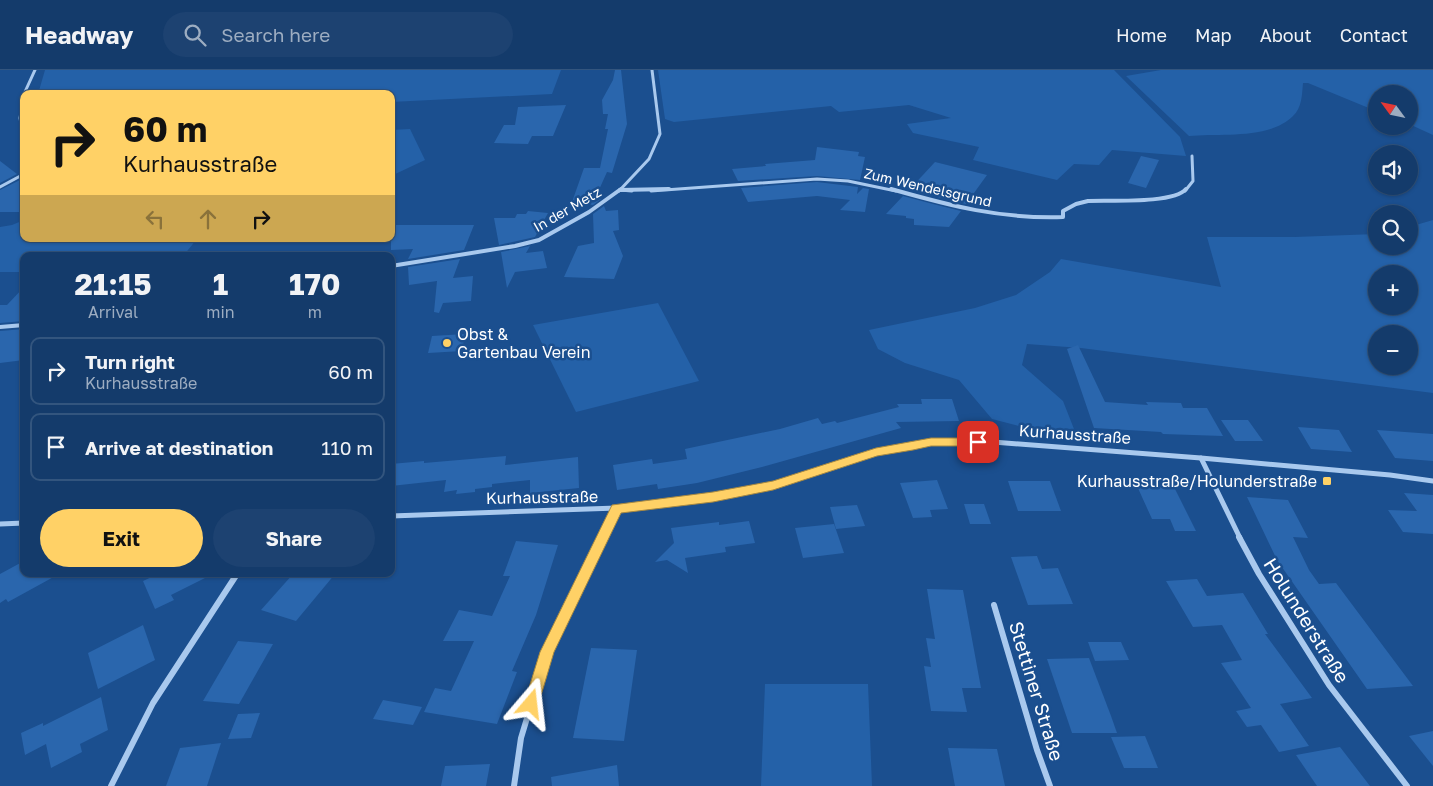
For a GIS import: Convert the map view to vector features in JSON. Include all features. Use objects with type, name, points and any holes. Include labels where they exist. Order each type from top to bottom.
[{"type":"street","points":[[26,90],[35,70]]},
{"type":"street","name":"In der Metz","points":[[395,265],[515,246],[539,240],[589,212],[620,190],[650,158],[660,134],[652,70]]},
{"type":"street","points":[[20,107],[18,114],[20,133]]},
{"type":"street","name":"Zum Wendelsgrund","points":[[620,190],[644,191],[817,178],[883,187],[984,212],[1030,218],[1063,217],[1063,212],[1088,201],[1164,198],[1182,194],[1192,181],[1192,156]]},
{"type":"street","points":[[0,186],[20,176]]},
{"type":"street","points":[[0,327],[20,325]]},
{"type":"street","name":"Kurhausstraße","points":[[395,516],[617,508],[713,497],[773,485],[876,452],[931,442],[993,442],[1202,458],[1390,475],[1433,481]]},
{"type":"street","name":"Holunderstraße","points":[[1202,458],[1228,517],[1259,574],[1329,684],[1407,786]]},
{"type":"street","points":[[514,786],[521,738],[547,652],[617,508]]},
{"type":"street","points":[[0,524],[20,523]]},
{"type":"street","points":[[111,786],[123,757],[158,691],[235,577]]},
{"type":"street","name":"Stettiner Straße","points":[[994,605],[1037,750],[1050,786]]},
{"type":"shaded area","points":[[45,70],[561,70],[552,94],[395,102],[395,90],[39,90]]},
{"type":"shaded area","points":[[658,70],[1114,70],[1180,137],[1186,156],[1112,150],[1099,165],[1074,164],[1057,180],[973,160],[979,147],[913,133],[907,124],[951,118],[909,105],[839,112],[831,106],[674,122],[665,119]]},
{"type":"shaded area","points":[[1161,70],[1433,70],[1433,135],[1418,128],[1418,85],[1368,85],[1368,108],[1308,83],[1303,83],[1298,109],[1283,124],[1271,129],[1244,134],[1189,136],[1126,76]]},
{"type":"shaded area","points":[[410,129],[425,160],[395,174],[395,130]]},
{"type":"shaded area","points":[[1433,220],[1433,393],[1081,348],[1027,344],[1022,365],[1063,401],[1074,429],[1027,428],[992,419],[959,380],[905,363],[878,349],[869,330],[975,308],[1016,295],[1050,272],[1061,259],[1221,287],[1207,237],[1368,234],[1368,255],[1418,255],[1418,224]]},
{"type":"shaded area","points":[[20,222],[20,242],[195,242],[186,252],[20,252],[20,272],[0,272],[0,227]]},
{"type":"shaded area","points":[[658,303],[699,381],[576,412],[533,325]]},
{"type":"shaded area","points":[[765,684],[868,684],[872,786],[761,786]]},
{"type":"building","points":[[615,70],[621,70],[627,124],[612,173],[607,172],[598,192],[601,199],[593,205],[572,202],[584,168],[600,168],[608,129],[605,129],[608,114],[603,114],[602,100],[613,80]]},
{"type":"building","points":[[566,105],[553,136],[532,136],[528,144],[494,143],[504,125],[515,125],[518,107]]},
{"type":"building","points":[[817,147],[859,152],[858,156],[865,157],[860,180],[817,176],[738,181],[732,169],[815,160]]},
{"type":"building","points":[[1141,156],[1159,160],[1146,188],[1128,183]]},
{"type":"building","points":[[0,161],[17,174],[0,183]]},
{"type":"building","points":[[935,162],[987,175],[966,204],[909,190]]},
{"type":"building","points":[[20,180],[20,212],[0,212],[0,190]]},
{"type":"building","points":[[817,182],[858,187],[857,194],[863,188],[869,189],[865,212],[840,210],[850,200],[817,196],[748,202],[741,188]]},
{"type":"building","points":[[903,196],[961,211],[949,227],[914,225],[914,219],[906,218],[906,216],[886,214]]},
{"type":"building","points":[[604,206],[606,211],[618,210],[619,230],[613,231],[623,256],[614,279],[564,277],[578,246],[594,243],[593,214]]},
{"type":"building","points":[[528,211],[548,213],[535,237],[499,245],[494,218],[515,218],[517,214],[526,214]]},
{"type":"building","points":[[396,225],[474,225],[464,250],[408,259],[413,249],[391,250],[391,242],[395,242]]},
{"type":"building","points":[[530,246],[526,253],[543,251],[547,268],[515,272],[507,288],[501,252]]},
{"type":"building","points":[[460,259],[453,278],[473,276],[471,301],[443,303],[439,313],[434,312],[437,281],[409,285],[408,267]]},
{"type":"building","points":[[20,291],[20,321],[0,323],[0,305],[7,305]]},
{"type":"building","points":[[20,329],[20,360],[0,363],[0,331]]},
{"type":"building","name":"Obst & Gartenbau Verein","points":[[465,334],[462,351],[428,353],[432,336]]},
{"type":"building","points":[[1078,345],[1105,402],[1148,405],[1146,402],[1181,403],[1183,408],[1207,408],[1223,436],[1163,434],[1161,432],[1094,428],[1067,349]]},
{"type":"building","points":[[921,399],[952,399],[959,421],[896,422],[901,428],[697,483],[658,489],[657,484],[617,490],[613,465],[652,459],[653,464],[687,459],[685,449],[780,429],[818,418],[822,424],[835,421],[837,423],[899,407],[897,404],[922,404]]},
{"type":"building","points":[[1221,420],[1248,420],[1263,441],[1235,441]]},
{"type":"building","points":[[1298,427],[1339,430],[1352,452],[1311,449]]},
{"type":"building","points":[[1377,430],[1433,434],[1433,461],[1395,458]]},
{"type":"building","points":[[506,456],[505,465],[578,457],[579,488],[530,493],[530,480],[492,484],[492,487],[475,489],[475,492],[456,494],[457,490],[444,492],[446,480],[395,486],[395,464],[424,461],[424,463]]},
{"type":"building","points":[[937,480],[948,509],[930,510],[932,517],[913,518],[900,483]]},
{"type":"building","points":[[1008,481],[1050,481],[1061,511],[1018,511]]},
{"type":"building","points":[[1137,486],[1174,487],[1196,531],[1175,531],[1170,519],[1152,519]]},
{"type":"building","points":[[1404,493],[1433,495],[1433,534],[1403,532],[1388,510],[1417,511]]},
{"type":"building","points":[[1247,497],[1288,500],[1308,538],[1293,537],[1309,570],[1319,584],[1336,583],[1413,686],[1367,689],[1277,560]]},
{"type":"building","points":[[964,504],[984,504],[991,524],[970,524]]},
{"type":"building","points":[[857,505],[865,526],[836,529],[830,507]]},
{"type":"building","points":[[749,521],[755,543],[725,547],[726,552],[685,558],[688,573],[667,560],[655,562],[674,543],[671,528],[719,522],[719,525]]},
{"type":"building","points":[[834,524],[844,553],[803,558],[795,528]]},
{"type":"building","points":[[516,541],[558,545],[536,615],[512,671],[517,672],[497,724],[424,712],[435,688],[451,691],[474,641],[443,641],[459,610],[492,616],[510,576],[503,576]]},
{"type":"building","points":[[1037,556],[1042,569],[1058,568],[1073,604],[1028,605],[1011,557]]},
{"type":"building","points":[[20,563],[20,577],[54,577],[8,602],[6,599],[0,603],[0,574]]},
{"type":"building","points":[[152,577],[207,577],[171,595],[174,600],[155,609],[143,581]]},
{"type":"building","points":[[290,577],[333,577],[296,621],[261,610]]},
{"type":"building","points":[[1197,579],[1207,596],[1243,593],[1268,634],[1265,634],[1312,698],[1280,704],[1309,746],[1279,752],[1261,725],[1247,727],[1236,711],[1251,708],[1221,663],[1242,660],[1222,625],[1193,627],[1166,581]]},
{"type":"building","points":[[927,589],[963,590],[981,688],[962,688],[967,712],[931,711],[924,666],[931,667],[926,638],[935,639]]},
{"type":"building","points":[[143,625],[155,660],[98,689],[88,653]]},
{"type":"building","points":[[238,641],[273,644],[239,704],[203,701]]},
{"type":"building","points":[[1088,642],[1121,642],[1129,660],[1095,661]]},
{"type":"building","points":[[591,648],[637,650],[624,741],[573,738]]},
{"type":"building","points":[[1089,658],[1117,733],[1072,733],[1047,659]]},
{"type":"building","points":[[101,697],[108,730],[80,744],[82,752],[51,768],[46,744],[25,755],[21,733],[43,723],[43,726]]},
{"type":"building","points":[[383,700],[422,707],[413,725],[373,719]]},
{"type":"building","points":[[260,713],[251,738],[228,739],[238,714]]},
{"type":"building","points":[[1433,731],[1433,766],[1409,736]]},
{"type":"building","points":[[1145,736],[1158,768],[1124,768],[1111,737]]},
{"type":"building","points":[[221,743],[207,786],[166,786],[180,748]]},
{"type":"building","points":[[1340,747],[1370,786],[1317,786],[1296,755]]},
{"type":"building","points":[[948,748],[997,749],[1005,786],[955,786]]},
{"type":"building","points":[[490,764],[486,786],[441,786],[445,766]]},
{"type":"building","points":[[617,765],[619,786],[552,786],[551,777]]},
{"type":"place","name":"Obst & Gartenbau Verein","points":[[447,343]]},
{"type":"place","name":"Kurhausstraße/Holunderstraße","points":[[1327,481]]},
{"type":"route","points":[[531,704],[547,652],[617,508],[713,497],[773,485],[876,452],[913,445],[931,442],[978,442]]}]
